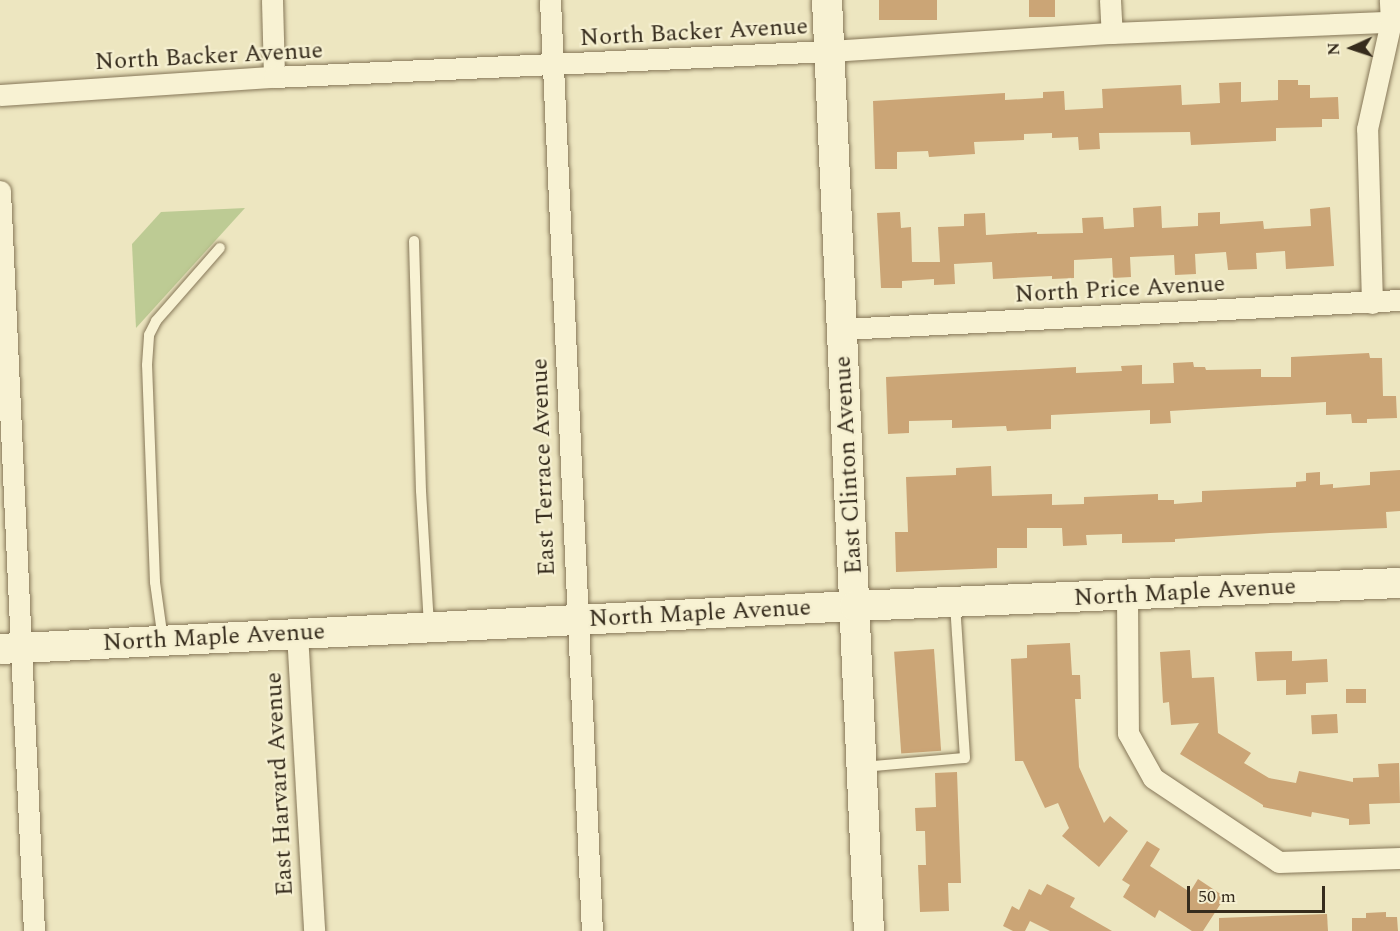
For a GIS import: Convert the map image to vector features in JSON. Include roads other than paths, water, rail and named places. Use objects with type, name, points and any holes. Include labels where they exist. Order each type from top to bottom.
[{"type":"street","points":[[272,0],[274,77]]},
{"type":"street","name":"East Terrace Avenue","points":[[550,0],[576,621],[592,931]]},
{"type":"street","name":"East Clinton Avenue","points":[[827,0],[869,931]]},
{"type":"street","points":[[1110,0],[1112,33]]},
{"type":"street","points":[[1372,303],[1367,129],[1391,22],[1390,0]]},
{"type":"street","name":"North Backer Avenue","points":[[0,95],[274,77],[552,66],[1112,33],[1391,22]]},
{"type":"street","points":[[0,191],[10,649],[34,931]]},
{"type":"street","name":"North Price Avenue","points":[[842,329],[1400,300]]},
{"type":"street","name":"North Maple Avenue","points":[[10,649],[855,606],[1400,583]]},
{"type":"street","points":[[1127,596],[1128,733],[1153,778],[1280,862],[1400,858]]},
{"type":"street","name":"East Harvard Avenue","points":[[297,633],[314,931]]},
{"type":"lane","points":[[414,241],[421,491],[429,627]]},
{"type":"lane","points":[[163,640],[154,582],[147,365],[149,335],[156,321],[220,248]]},
{"type":"lane","points":[[862,767],[965,758],[954,602]]}]
